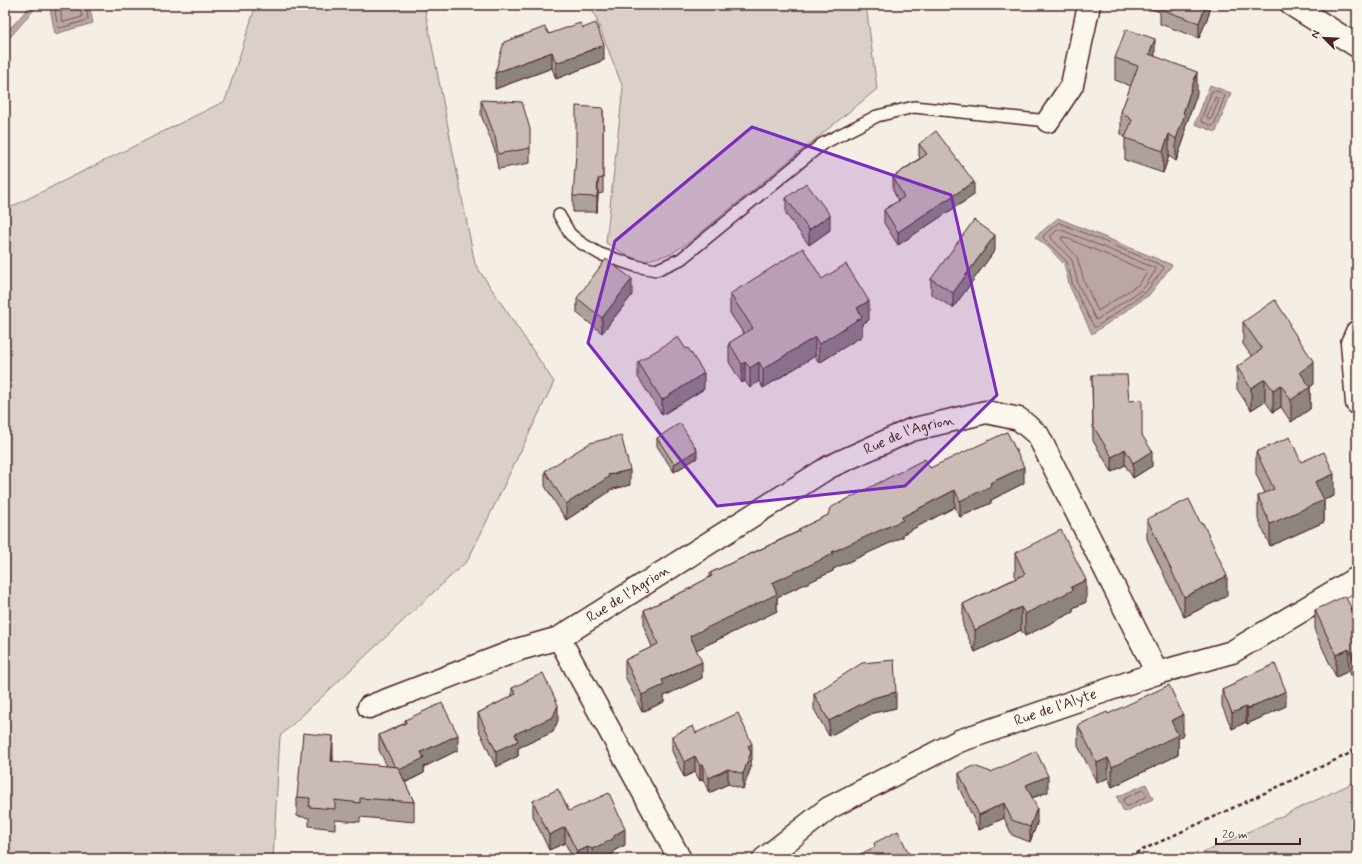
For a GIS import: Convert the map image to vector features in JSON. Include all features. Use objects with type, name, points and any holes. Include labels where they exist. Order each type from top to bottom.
[{"type":"street","points":[[1048,121],[1072,86],[1089,5]]},
{"type":"street","points":[[1292,5],[1357,46]]},
{"type":"street","points":[[1357,332],[1352,343],[1357,403]]},
{"type":"street","name":"Rue de l'Agrion","points":[[369,707],[520,649],[559,638],[829,467],[912,430],[986,412],[1019,419],[1038,435],[1158,673]]},
{"type":"street","name":"Rue de l'Alyte","points":[[764,859],[829,808],[959,741],[1158,673],[1232,652],[1357,578]]},
{"type":"street","points":[[559,638],[680,859]]},
{"type":"lane","points":[[559,215],[570,234],[581,243],[600,254],[636,266],[656,270],[682,258],[822,144],[877,116],[914,108],[1048,121]]},
{"type":"path","points":[[1123,859],[1357,750]]},
{"type":"highlighted area","points":[[752,127],[951,195],[997,395],[905,486],[717,506],[588,343],[615,241]]},
{"type":"shaded area","points":[[256,5],[424,5],[475,264],[554,382],[468,560],[280,736],[273,859],[5,859],[5,210],[225,101]]},
{"type":"shaded area","points":[[591,5],[866,5],[877,89],[693,239],[671,254],[639,262],[606,243],[623,88]]},
{"type":"shaded area","points":[[1357,781],[1357,859],[1190,859]]},
{"type":"water","points":[[31,5],[38,5],[5,43],[5,34]]},
{"type":"water","points":[[61,5],[89,5],[93,23],[55,34],[50,8]]},
{"type":"water","points":[[1210,85],[1231,93],[1216,132],[1195,124]]},
{"type":"water","points":[[1058,218],[1172,265],[1149,295],[1092,334],[1070,287],[1064,264],[1048,247],[1035,237]]},
{"type":"water","points":[[1146,784],[1153,799],[1124,812],[1117,797]]},
{"type":"building","points":[[1161,5],[1206,5],[1199,23],[1160,9]]},
{"type":"building","points":[[580,23],[583,28],[596,23],[604,45],[556,63],[552,52],[495,73],[504,42],[545,27],[549,34]]},
{"type":"building","points":[[1126,29],[1155,39],[1149,54],[1197,72],[1176,139],[1169,134],[1163,151],[1125,138],[1132,120],[1121,112],[1138,66],[1115,58]]},
{"type":"building","points":[[481,100],[522,102],[530,129],[530,148],[498,154],[495,136]]},
{"type":"building","points":[[576,106],[603,108],[603,178],[598,179],[597,197],[573,196],[576,153]]},
{"type":"building","points":[[936,131],[974,182],[898,232],[884,210],[904,197],[893,177],[927,154],[919,144]]},
{"type":"building","points":[[806,183],[830,215],[809,230],[786,198]]},
{"type":"building","points":[[974,220],[995,235],[953,293],[931,279]]},
{"type":"building","points":[[803,248],[822,279],[846,264],[869,301],[857,308],[862,317],[819,344],[815,337],[763,369],[759,362],[750,368],[745,362],[742,364],[729,343],[753,328],[730,294]]},
{"type":"building","points":[[606,259],[632,279],[602,318],[577,298]]},
{"type":"building","points":[[1275,300],[1290,323],[1289,325],[1314,362],[1300,372],[1310,387],[1291,400],[1281,385],[1273,390],[1265,379],[1251,388],[1237,367],[1262,349],[1243,322]]},
{"type":"building","points":[[678,337],[686,349],[688,348],[704,373],[662,400],[638,362]]},
{"type":"building","points":[[1092,375],[1127,375],[1129,401],[1142,400],[1142,435],[1152,451],[1133,463],[1125,449],[1112,457],[1093,426]]},
{"type":"building","points":[[680,423],[697,450],[674,464],[657,438]]},
{"type":"building","points":[[1007,432],[1024,467],[990,483],[991,486],[960,501],[955,490],[902,517],[903,520],[832,552],[833,554],[772,583],[777,594],[690,636],[702,662],[662,680],[664,685],[642,695],[625,660],[658,644],[644,610],[693,587],[712,576],[710,573],[800,531],[799,529],[828,515],[830,508],[925,459],[930,468]]},
{"type":"building","points":[[621,435],[630,470],[608,475],[609,477],[566,504],[545,471],[590,443]]},
{"type":"building","points":[[1290,437],[1301,462],[1324,452],[1334,474],[1315,482],[1324,500],[1270,524],[1258,496],[1274,489],[1256,452]]},
{"type":"building","points":[[1189,499],[1201,524],[1203,523],[1227,576],[1184,597],[1147,519]]},
{"type":"building","points":[[1061,530],[1086,580],[1071,587],[1073,590],[1025,614],[1021,607],[975,630],[963,604],[1025,574],[1015,553]]},
{"type":"building","points":[[1345,596],[1353,611],[1357,609],[1357,666],[1349,649],[1336,655],[1315,610]]},
{"type":"building","points":[[894,660],[896,692],[873,698],[829,721],[814,694],[862,663]]},
{"type":"building","points":[[1275,664],[1286,691],[1247,709],[1246,707],[1232,713],[1222,690],[1235,684],[1235,682]]},
{"type":"building","points":[[543,673],[558,705],[553,717],[515,734],[518,741],[496,751],[478,713],[516,694],[512,688]]},
{"type":"building","points":[[1169,685],[1183,715],[1171,721],[1178,735],[1112,767],[1108,758],[1097,763],[1078,725],[1107,712],[1108,714]]},
{"type":"building","points":[[442,703],[458,735],[421,752],[424,758],[399,770],[398,767],[395,767],[379,735],[406,723],[405,720]]},
{"type":"building","points":[[738,713],[752,744],[748,746],[751,752],[743,774],[728,769],[709,778],[703,764],[700,766],[695,756],[684,762],[672,736],[693,726],[696,733]]},
{"type":"building","points":[[303,733],[333,736],[331,761],[398,767],[414,802],[360,798],[360,803],[335,800],[335,809],[309,807],[310,798],[297,797]]},
{"type":"building","points":[[1036,751],[1048,776],[1026,785],[1037,808],[1030,827],[1012,820],[1004,803],[979,815],[959,773],[974,766],[991,772]]},
{"type":"building","points":[[558,789],[569,811],[609,793],[625,829],[615,835],[613,839],[592,849],[588,847],[577,852],[565,827],[549,835],[533,801]]},
{"type":"building","points":[[898,831],[911,859],[850,859],[875,847],[874,843]]},
{"type":"building","points":[[531,854],[534,859],[519,859]]}]
